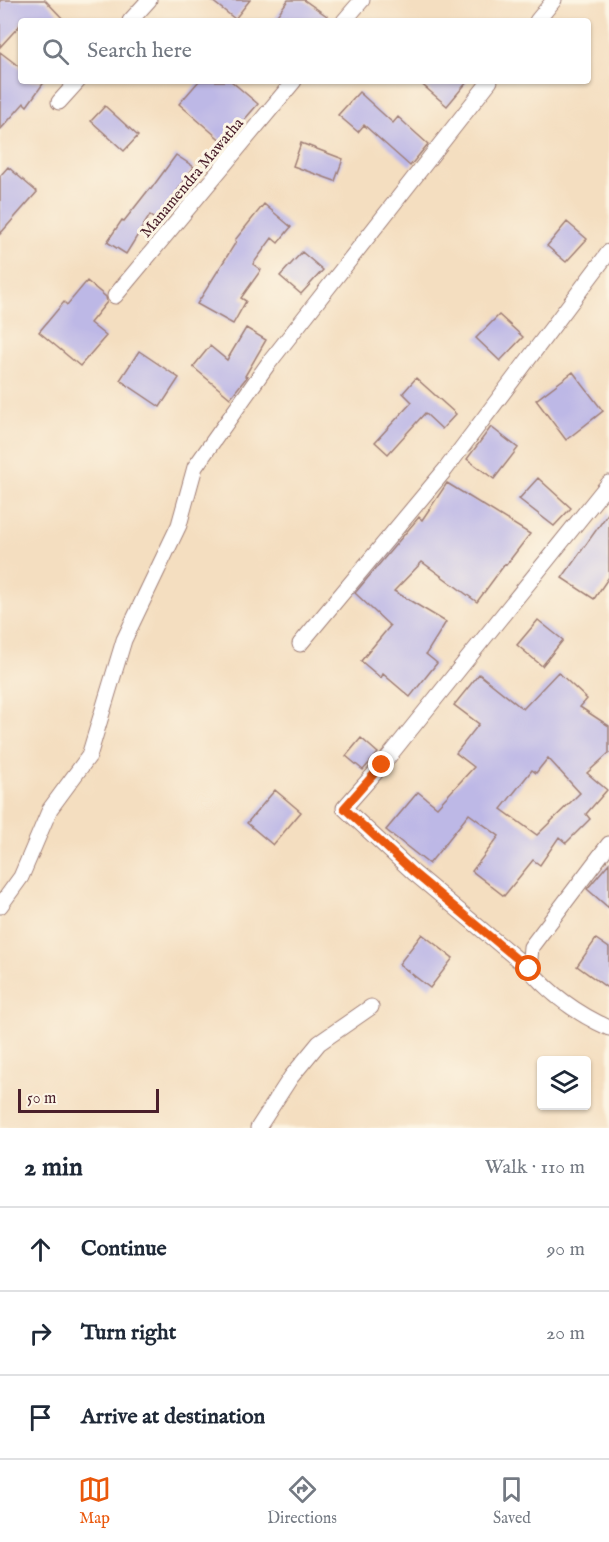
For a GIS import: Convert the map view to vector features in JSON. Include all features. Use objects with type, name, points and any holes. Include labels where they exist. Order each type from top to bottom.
[{"type":"street","points":[[133,18],[149,0]]},
{"type":"street","points":[[347,18],[362,0]]},
{"type":"street","points":[[539,18],[554,0]]},
{"type":"street","points":[[59,102],[75,84]]},
{"type":"street","name":"Manamendra Mawatha","points":[[115,296],[292,84]]},
{"type":"street","points":[[0,906],[21,877],[50,809],[89,756],[124,640],[179,525],[195,467],[268,364],[488,84]]},
{"type":"street","points":[[300,644],[445,470],[609,252]]},
{"type":"street","points":[[609,483],[382,765],[344,808],[414,873],[529,969],[543,986],[584,1017],[609,1028]]},
{"type":"street","points":[[529,969],[531,947],[609,844]]},
{"type":"street","points":[[258,1128],[291,1077],[320,1043],[371,1007]]},
{"type":"building","points":[[0,0],[45,0],[62,18],[18,18],[18,27],[0,47]]},
{"type":"building","points":[[211,0],[250,0],[234,18]]},
{"type":"building","points":[[288,0],[304,0],[330,18],[275,18]]},
{"type":"building","points":[[0,52],[18,66],[18,84],[43,84],[27,106],[24,103],[0,130]]},
{"type":"building","points":[[196,84],[235,84],[258,104],[224,143],[179,104]]},
{"type":"building","points":[[421,84],[465,84],[447,106]]},
{"type":"building","points":[[359,92],[393,123],[398,117],[428,144],[410,166],[364,125],[358,132],[338,115]]},
{"type":"building","points":[[105,106],[138,136],[124,151],[91,121]]},
{"type":"building","points":[[301,143],[343,159],[335,181],[293,166]]},
{"type":"building","points":[[176,155],[194,167],[169,203],[172,206],[159,222],[150,215],[126,254],[107,242],[122,220],[124,221],[151,189]]},
{"type":"building","points":[[8,167],[37,192],[0,234],[0,176]]},
{"type":"building","points":[[264,204],[291,227],[278,243],[272,238],[253,264],[261,270],[241,298],[246,301],[233,324],[197,304],[236,242],[235,240]]},
{"type":"building","points":[[567,222],[587,239],[566,262],[547,246]]},
{"type":"building","points":[[302,252],[323,270],[301,294],[280,276]]},
{"type":"building","points":[[87,281],[106,297],[107,302],[90,323],[106,336],[80,366],[39,332],[64,302],[67,305]]},
{"type":"building","points":[[499,315],[523,337],[500,361],[476,338]]},
{"type":"building","points":[[246,328],[266,340],[245,376],[247,377],[230,398],[193,367],[210,346],[227,360]]},
{"type":"building","points":[[139,351],[179,378],[160,407],[120,380]]},
{"type":"building","points":[[573,372],[603,411],[566,440],[536,400]]},
{"type":"building","points":[[416,378],[456,414],[442,429],[425,413],[388,454],[375,442],[412,402],[403,393]]},
{"type":"building","points":[[491,427],[518,448],[494,479],[467,459]]},
{"type":"building","points":[[538,478],[571,508],[554,526],[519,499]]},
{"type":"building","points":[[447,483],[530,534],[477,602],[422,562],[394,591],[446,622],[426,654],[437,663],[410,697],[383,674],[381,678],[361,661],[390,626],[355,593],[419,517],[422,520]]},
{"type":"building","points":[[609,512],[609,577],[594,599],[562,578]]},
{"type":"building","points":[[538,620],[563,640],[542,666],[517,645]]},
{"type":"building","points":[[558,672],[587,699],[580,707],[609,726],[609,753],[587,773],[607,790],[586,814],[590,819],[566,843],[559,837],[540,865],[533,860],[504,896],[472,871],[499,836],[469,814],[429,864],[386,830],[418,792],[437,807],[474,767],[456,753],[479,724],[454,705],[479,674],[523,709]],"holes":[[[548,758],[580,793],[537,835],[501,809],[532,770],[536,773]]]},
{"type":"building","points":[[361,738],[378,753],[363,770],[346,756]]},
{"type":"building","points":[[275,790],[301,812],[273,845],[247,823]]},
{"type":"building","points":[[609,863],[609,908],[587,889]]},
{"type":"building","points":[[422,934],[453,958],[430,988],[399,964]]},
{"type":"building","points":[[596,939],[609,948],[609,989],[577,966]]},
{"type":"route","points":[[382,765],[344,808],[414,873],[529,969]]}]
